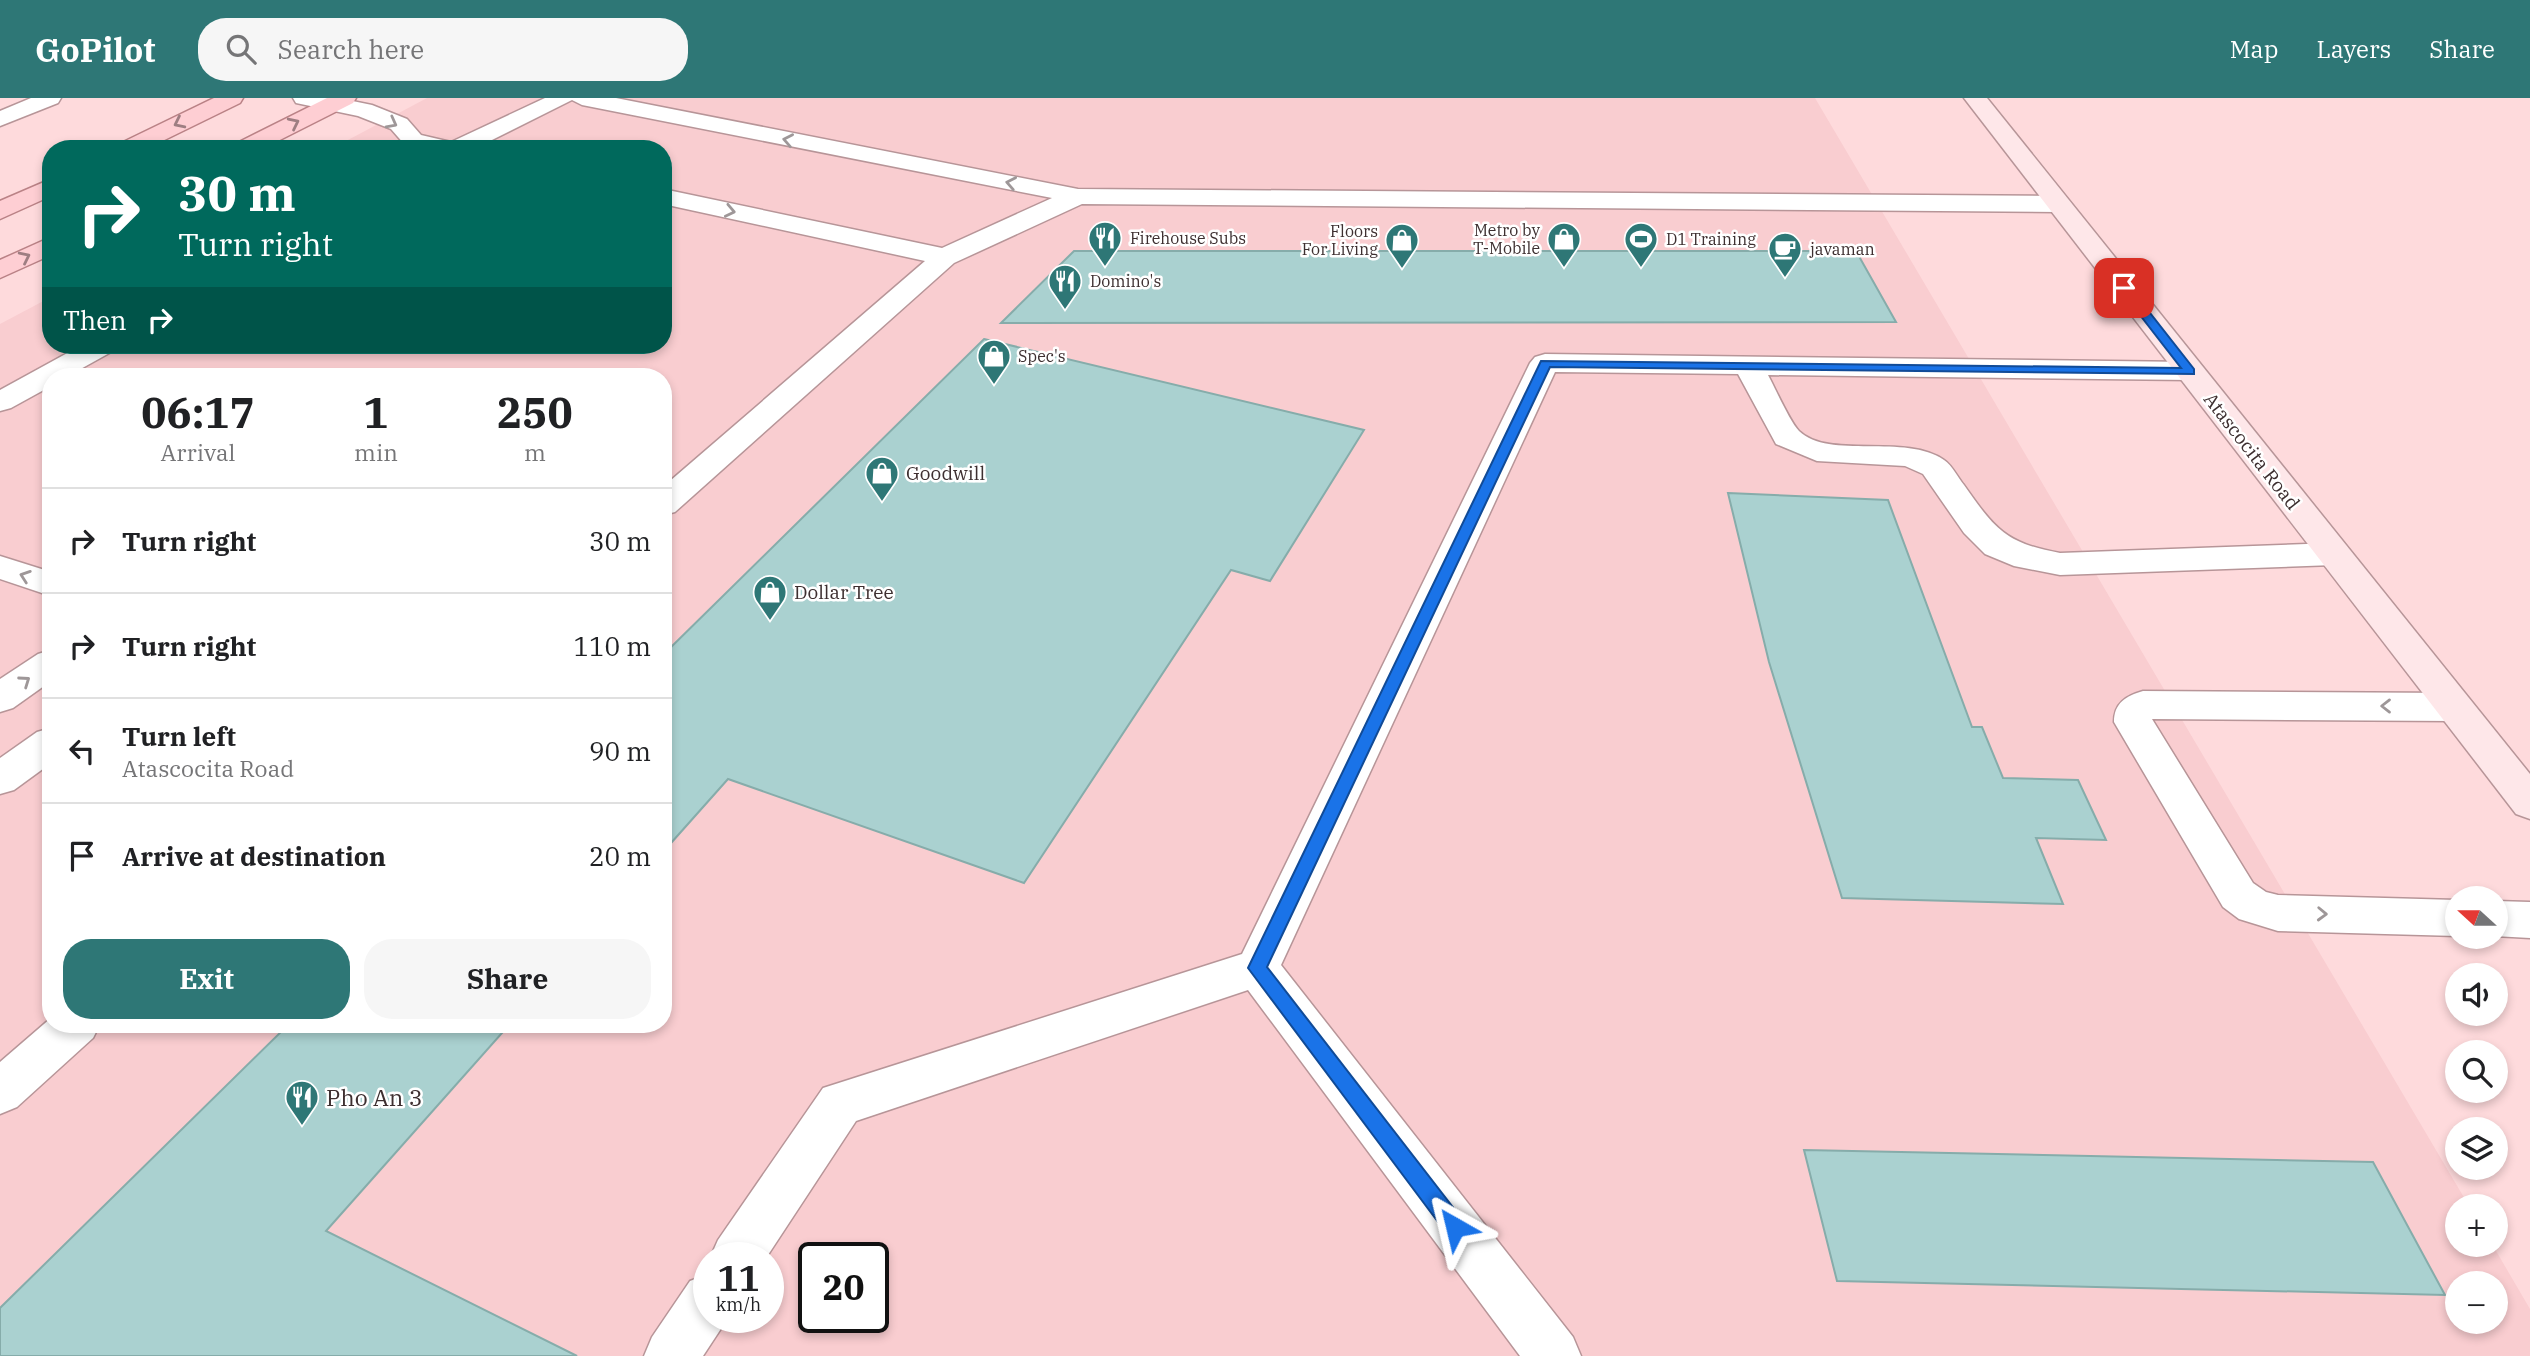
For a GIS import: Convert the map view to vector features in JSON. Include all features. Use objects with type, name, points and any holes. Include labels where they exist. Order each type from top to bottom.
[{"type":"main road","points":[[146,140],[232,98]]},
{"type":"main road","name":"Atascocita Road","points":[[1975,98],[2530,803]]},
{"type":"main road","points":[[261,140],[339,101]]},
{"type":"main road","points":[[0,211],[42,190]]},
{"type":"main road","points":[[0,270],[42,249]]},
{"type":"lane","points":[[0,119],[50,98]]},
{"type":"lane","points":[[303,98],[339,101],[365,110],[399,124],[413,140]]},
{"type":"lane","points":[[473,140],[563,98]]},
{"type":"lane","points":[[583,98],[1079,196],[2058,204]]},
{"type":"lane","points":[[672,497],[945,257],[1079,196]]},
{"type":"lane","points":[[672,198],[945,257]]},
{"type":"lane","points":[[61,368],[87,354]]},
{"type":"lane","points":[[747,1242],[840,1104],[1257,968],[1545,363],[2190,371]]},
{"type":"lane","points":[[1748,365],[1787,436],[1817,452],[1911,457],[1934,467],[1976,526],[1997,546],[2026,558],[2060,564],[2334,554]]},
{"type":"lane","points":[[0,402],[42,379]]},
{"type":"lane","points":[[0,567],[42,582]]},
{"type":"lane","points":[[0,698],[42,669]]},
{"type":"lane","points":[[2445,918],[2278,913],[2254,906],[2238,895],[2133,722],[2133,712],[2143,705],[2454,707]]},
{"type":"lane","points":[[0,757],[42,728]]},
{"type":"lane","points":[[0,779],[42,749]]},
{"type":"lane","points":[[2508,919],[2530,920]]},
{"type":"lane","points":[[1257,968],[1554,1356]]},
{"type":"lane","points":[[0,1092],[67,1033]]},
{"type":"lane","points":[[671,1356],[693,1324]]},
{"type":"shaded area","points":[[427,98],[1815,98],[2445,1165],[2445,1180],[2454,1180],[2462,1194],[2445,1194],[2445,1257],[2500,1257],[2508,1271],[2445,1271],[2445,1334],[2508,1334],[2508,1271],[2530,1309],[2530,1356],[0,1356],[0,324],[42,302],[42,354],[672,354],[672,140],[348,140]]},
{"type":"building","points":[[1074,251],[1856,251],[1896,322],[1001,323]]},
{"type":"building","points":[[984,339],[1364,430],[1270,581],[1231,570],[1024,883],[728,779],[672,842],[672,646]]},
{"type":"building","points":[[1728,493],[1888,500],[1972,727],[1982,727],[2003,778],[2078,780],[2106,840],[2036,838],[2063,904],[1842,898],[1769,662]]},
{"type":"building","points":[[280,1033],[502,1033],[326,1231],[577,1356],[0,1356],[0,1308]]},
{"type":"building","points":[[1804,1150],[2373,1162],[2445,1295],[1837,1281]]},
{"type":"place","name":"Firehouse Subs","points":[[1105,268]]},
{"type":"place","name":"Metro by T-Mobile","points":[[1564,269]]},
{"type":"place","name":"D1 Training","points":[[1641,269]]},
{"type":"place","name":"Floors For Living","points":[[1402,270]]},
{"type":"place","name":"javaman","points":[[1785,279]]},
{"type":"place","name":"Domino's","points":[[1065,311]]},
{"type":"place","name":"Spec's","points":[[994,386]]},
{"type":"place","name":"Goodwill","points":[[882,503]]},
{"type":"place","name":"Dollar Tree","points":[[770,622]]},
{"type":"place","name":"Pho An 3","points":[[302,1127]]},
{"type":"route","points":[[1455,1227],[1257,968],[1545,363],[2190,371],[2124,288]]}]
